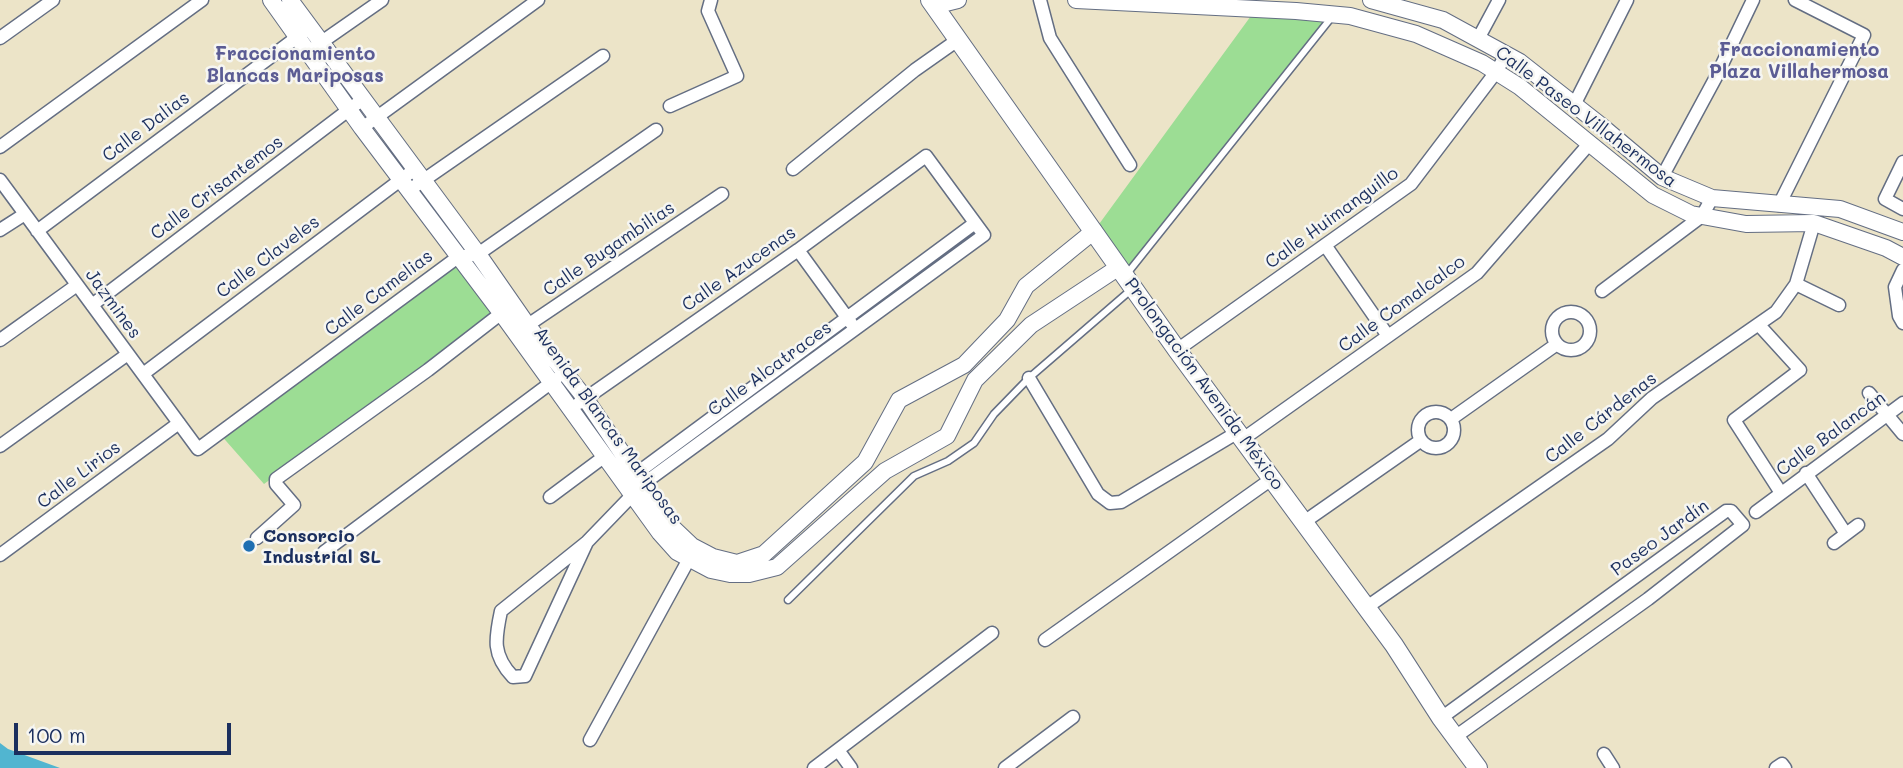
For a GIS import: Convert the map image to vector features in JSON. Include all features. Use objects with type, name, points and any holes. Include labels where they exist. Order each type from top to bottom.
[{"type":"main road","name":"Prolongación Avenida México","points":[[932,3],[1177,350],[1367,607],[1478,768]]},
{"type":"street","points":[[0,38],[53,0]]},
{"type":"street","points":[[0,147],[202,0]]},
{"type":"street","name":"Avenida Blancas Mariposas","points":[[271,0],[363,99],[478,254],[550,383],[605,456],[692,547],[713,557],[737,563],[764,554],[865,462],[898,400],[964,365],[1007,320],[1026,286],[1094,231]]},
{"type":"street","name":"Avenida Blancas Mariposas","points":[[290,0],[303,32]]},
{"type":"street","points":[[314,47],[382,0]]},
{"type":"street","points":[[362,128],[538,0]]},
{"type":"street","points":[[670,106],[737,76],[708,11],[711,0]]},
{"type":"street","points":[[932,3],[958,0]]},
{"type":"street","points":[[1040,0],[1050,38],[1130,165]]},
{"type":"street","name":"Calle Paseo Villahermosa","points":[[1076,0],[1296,6],[1416,34],[1482,63],[1496,72],[1520,88],[1653,195],[1691,214],[1746,224],[1814,223],[1886,248],[1903,257]]},
{"type":"street","name":"Calle Paseo Villahermosa","points":[[1371,0],[1443,20],[1520,62],[1662,177],[1712,198],[1840,209],[1903,232]]},
{"type":"street","points":[[1478,39],[1499,0]]},
{"type":"street","points":[[1574,104],[1627,0]]},
{"type":"street","points":[[1662,177],[1716,77],[1753,0]]},
{"type":"street","points":[[1779,205],[1864,35],[1795,0]]},
{"type":"street","name":"Calle Dalias","points":[[37,230],[303,32]]},
{"type":"street","points":[[793,169],[959,39]]},
{"type":"street","name":"Avenida Blancas Mariposas","points":[[314,47],[349,110],[404,186],[458,257],[507,309]]},
{"type":"street","name":"Calle Huimanguillo","points":[[1177,350],[1412,184],[1506,55]]},
{"type":"street","name":"Calle Claveles","points":[[143,374],[404,186],[603,56]]},
{"type":"street","name":"Calle Crisantemos","points":[[92,305],[363,99]]},
{"type":"street","name":"Calle Camelias","points":[[198,449],[458,257],[478,254],[656,130]]},
{"type":"street","name":"Calle Comalcalco","points":[[1029,378],[1098,494],[1110,503],[1121,502],[1241,435],[1477,273],[1589,144]]},
{"type":"street","name":"Calle Azucenas","points":[[571,410],[926,156],[975,223]]},
{"type":"street","points":[[1903,162],[1885,199],[1903,209]]},
{"type":"street","name":"Jazmines","points":[[0,180],[198,449]]},
{"type":"street","name":"Calle Bugambilias","points":[[522,330],[722,194]]},
{"type":"street","points":[[1602,291],[1702,216],[1712,198]]},
{"type":"street","points":[[0,230],[25,214]]},
{"type":"street","name":"Calle Alcatraces","points":[[587,542],[525,676],[513,677],[502,665],[495,640],[500,611],[587,542],[634,484],[851,323],[975,223],[984,235],[851,323]]},
{"type":"street","name":"Calle Cárdenas","points":[[1367,607],[1608,439],[1652,398],[1776,312],[1796,284],[1814,223]]},
{"type":"street","points":[[1325,245],[1388,336]]},
{"type":"street","points":[[798,250],[851,323]]},
{"type":"street","points":[[1903,270],[1895,287],[1899,316],[1903,323]]},
{"type":"street","name":"Avenida Blancas Mariposas","points":[[522,330],[565,372],[585,398],[660,533],[677,552],[711,570],[749,574],[777,567],[884,471],[947,436],[975,380],[1031,326],[1126,277]]},
{"type":"street","points":[[1796,284],[1839,305]]},
{"type":"street","points":[[0,340],[77,285]]},
{"type":"street","points":[[257,538],[294,505],[276,484],[276,479],[428,370],[507,309]]},
{"type":"street","name":"Calle Balancán","points":[[1759,325],[1800,370],[1734,419],[1781,493]]},
{"type":"street","points":[[1451,419],[1557,344]]},
{"type":"street","points":[[0,446],[128,354]]},
{"type":"street","points":[[324,552],[565,372]]},
{"type":"street","points":[[1869,393],[1903,433]]},
{"type":"street","name":"Calle Balancán","points":[[1756,512],[1903,402]]},
{"type":"street","points":[[1437,411],[1451,419],[1453,435],[1449,442],[1435,448],[1426,446],[1420,440],[1418,425],[1429,413],[1437,411]]},
{"type":"street","name":"Calle Lirios","points":[[0,555],[179,423]]},
{"type":"street","points":[[1304,522],[1420,440]]},
{"type":"street","points":[[550,497],[605,456]]},
{"type":"street","points":[[1806,473],[1846,534]]},
{"type":"street","points":[[1045,640],[1273,478]]},
{"type":"street","name":"Paseo Jardín","points":[[1441,718],[1726,511],[1731,511],[1744,525],[1597,637],[1455,737]]},
{"type":"street","points":[[1834,543],[1857,525]]},
{"type":"street","points":[[1693,534],[1708,555]]},
{"type":"street","points":[[590,740],[689,559]]},
{"type":"street","points":[[1633,580],[1648,599]]},
{"type":"street","points":[[1582,617],[1597,637]]},
{"type":"street","points":[[814,768],[992,633]]},
{"type":"street","points":[[1541,646],[1554,667]]},
{"type":"street","points":[[1005,768],[1073,717]]},
{"type":"street","points":[[838,750],[851,768]]},
{"type":"street","points":[[1604,754],[1613,768]]},
{"type":"street","points":[[1776,768],[1782,764],[1785,768]]},
{"type":"lane","points":[[788,600],[914,476],[948,461],[974,443],[994,414],[1126,277],[1335,13]]},
{"type":"green space","points":[[1256,9],[1335,14],[1125,276],[1094,231]]},
{"type":"green space","points":[[458,257],[500,312],[264,484],[219,433]]},
{"type":"water","points":[[0,743],[8,749],[60,768],[0,768]]},
{"type":"place","name":"Consorcio Industrial SL","points":[[249,546]]},
{"type":"district","name":"Fraccionamiento Plaza Villahermosa","points":[[1799,61]]},
{"type":"district","name":"Fraccionamiento Blancas Mariposas","points":[[295,65]]}]
